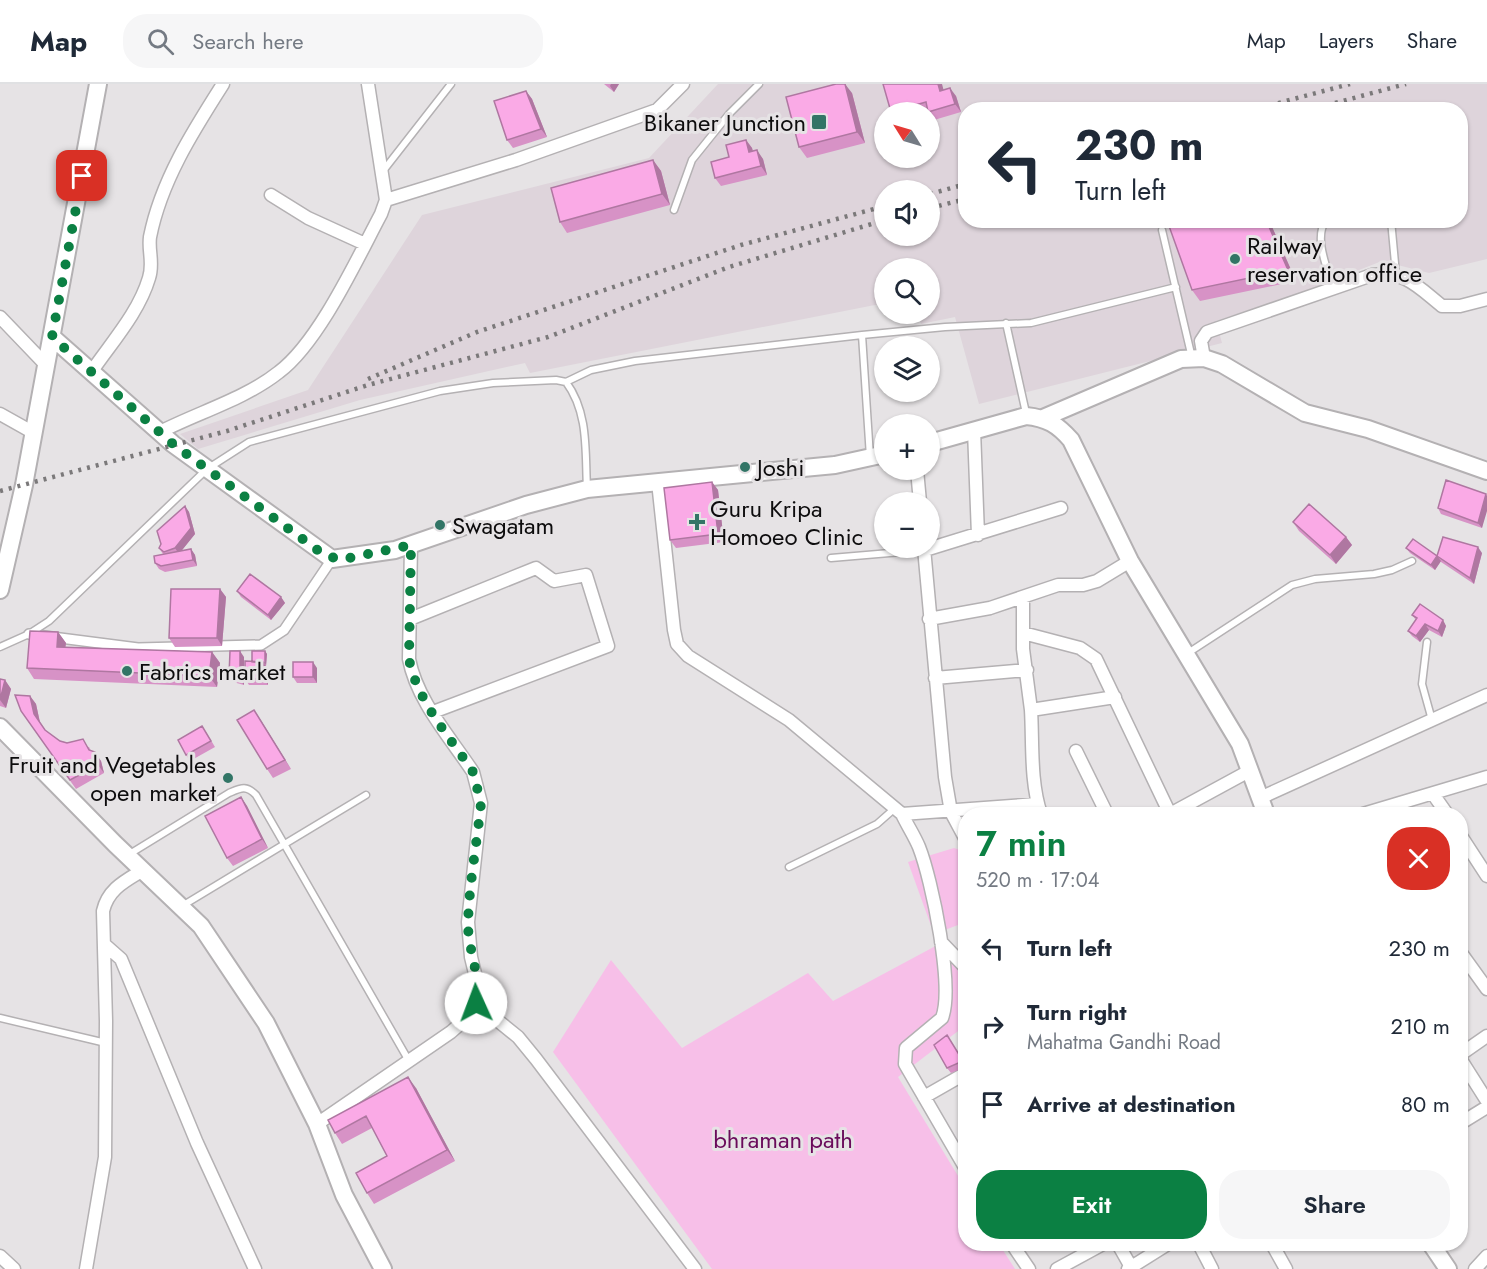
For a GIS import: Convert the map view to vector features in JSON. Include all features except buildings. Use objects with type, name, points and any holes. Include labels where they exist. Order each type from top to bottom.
[{"type":"street","points":[[0,590],[34,434],[98,84]]},
{"type":"street","points":[[92,371],[135,309],[149,279],[152,264],[149,251],[150,237],[171,173],[224,84]]},
{"type":"street","points":[[160,432],[279,372],[297,356],[320,322],[365,244],[386,200],[368,84]]},
{"type":"street","points":[[386,200],[516,160],[657,110],[683,84]]},
{"type":"street","points":[[271,195],[308,218],[365,244]]},
{"type":"street","points":[[1198,358],[1201,341],[1206,332],[1372,275],[1396,274],[1407,279],[1442,306],[1460,306],[1487,298]]},
{"type":"street","points":[[0,317],[47,366]]},
{"type":"street","points":[[52,337],[160,432],[207,469],[332,559],[373,554],[411,545],[526,505],[587,489],[835,465],[874,457]]},
{"type":"street","points":[[940,440],[1035,417],[1181,360],[1198,358],[1222,364],[1305,413],[1368,429],[1487,471]]},
{"type":"street","points":[[0,414],[34,434]]},
{"type":"street","points":[[1035,417],[1060,427],[1071,440],[1130,561],[1240,744],[1263,807]]},
{"type":"street","points":[[974,430],[978,535]]},
{"type":"street","points":[[658,482],[677,645],[688,656],[789,720],[898,811],[921,854],[941,942],[945,987],[943,1014],[938,1023],[904,1053],[905,1064],[958,1155]]},
{"type":"street","points":[[940,545],[1061,508]]},
{"type":"street","points":[[317,1124],[451,1032],[468,1017],[476,1003],[479,990],[471,957],[468,922],[481,803],[479,787],[473,772],[418,690],[411,674],[409,659],[411,545]]},
{"type":"street","points":[[926,558],[929,619],[945,777],[951,812],[958,825]]},
{"type":"street","points":[[29,634],[138,648],[261,645],[284,630],[332,559]]},
{"type":"street","points":[[929,619],[990,608],[1058,585],[1083,585],[1097,581],[1130,561]]},
{"type":"street","points":[[410,619],[536,568],[554,581],[586,575],[608,646],[433,712]]},
{"type":"street","points":[[1023,597],[1023,633],[1039,807]]},
{"type":"street","points":[[1023,633],[1089,652],[1101,668],[1167,807]]},
{"type":"street","points":[[935,678],[1027,670]]},
{"type":"street","points":[[1260,798],[1487,695]]},
{"type":"street","points":[[1031,710],[1115,697]]},
{"type":"street","points":[[0,728],[201,926],[266,1023],[317,1124],[344,1196],[383,1269]]},
{"type":"street","points":[[1076,751],[1104,807]]},
{"type":"street","points":[[1183,807],[1251,770]]},
{"type":"street","points":[[1388,807],[1486,779]]},
{"type":"street","points":[[1433,794],[1442,807]]},
{"type":"street","points":[[898,811],[958,812]]},
{"type":"street","points":[[1468,847],[1487,876]]},
{"type":"street","points":[[86,1269],[105,1157],[106,1043],[103,911],[106,899],[115,887],[143,870]]},
{"type":"street","points":[[941,942],[958,960]]},
{"type":"street","points":[[104,944],[121,959],[197,1143],[255,1269]]},
{"type":"street","points":[[1468,962],[1487,988]]},
{"type":"street","points":[[476,1003],[518,1037],[695,1269]]},
{"type":"street","points":[[1468,1049],[1487,1036]]},
{"type":"street","points":[[1468,1071],[1487,1101]]},
{"type":"street","points":[[924,1097],[958,1078]]},
{"type":"street","points":[[1468,1119],[1487,1107]]},
{"type":"street","points":[[1017,1251],[1029,1269]]},
{"type":"street","points":[[1057,1269],[1090,1251]]},
{"type":"street","points":[[1121,1251],[1129,1268],[1157,1251]]},
{"type":"street","points":[[1203,1251],[1212,1269]]},
{"type":"street","points":[[1276,1251],[1285,1269]]},
{"type":"street","points":[[1436,1251],[1448,1269]]},
{"type":"street","points":[[0,1256],[14,1269]]},
{"type":"street","points":[[1474,1269],[1487,1256]]},
{"type":"lane","points":[[381,174],[451,84]]},
{"type":"lane","points":[[674,210],[692,160],[729,114],[759,84]]},
{"type":"lane","points":[[1322,228],[1320,238],[1333,289]]},
{"type":"lane","points":[[1392,228],[1396,274]]},
{"type":"lane","points":[[1162,230],[1176,287],[1198,358]]},
{"type":"lane","points":[[0,646],[29,634],[49,621],[207,469],[239,448],[260,439],[440,391],[493,383],[556,380],[566,382],[591,370],[635,361],[862,335],[1031,323],[1176,287]]},
{"type":"lane","points":[[1006,323],[1035,417]]},
{"type":"lane","points":[[862,335],[874,426]]},
{"type":"lane","points":[[566,382],[573,392],[584,421],[587,489]]},
{"type":"lane","points":[[831,558],[874,554]]},
{"type":"lane","points":[[1187,654],[1292,585],[1315,579],[1374,574],[1392,570],[1412,561]]},
{"type":"lane","points":[[1427,642],[1422,684],[1432,720]]},
{"type":"lane","points":[[128,855],[229,794],[244,787],[256,795],[409,1061]]},
{"type":"lane","points":[[182,907],[366,795]]},
{"type":"lane","points":[[789,867],[877,824],[898,811]]},
{"type":"lane","points":[[0,1018],[106,1043]]},
{"type":"shaded area","points":[[718,84],[1487,84],[1487,259],[1429,273],[1382,261],[1308,290],[1216,321],[1222,343],[979,404],[955,317],[940,320],[940,258],[874,258],[874,305],[530,373],[525,363],[360,400],[198,449],[180,434],[308,390],[422,215],[649,158]]},
{"type":"green space","points":[[954,848],[958,849],[958,925],[934,934],[908,862]]},
{"type":"green space","name":"bhraman path","points":[[943,942],[958,971],[958,1031],[898,1077],[958,1176],[958,1251],[1003,1251],[1015,1269],[712,1269],[553,1052],[611,960],[682,1048],[808,973],[833,1001]]},
{"type":"railway","points":[[1282,102],[1350,84]]},
{"type":"railway","points":[[1339,102],[1406,84]]},
{"type":"railway","points":[[940,191],[958,186]]},
{"type":"railway","points":[[940,206],[958,201]]},
{"type":"railway","points":[[368,379],[477,332],[741,245],[874,209]]},
{"type":"railway","points":[[0,491],[227,431],[368,385],[548,337],[729,267],[874,223]]},
{"type":"place","name":"Bikaner Junction","points":[[819,122]]},
{"type":"place","name":"Railway reservation office","points":[[1235,259]]},
{"type":"place","name":"Joshi","points":[[745,467]]},
{"type":"place","name":"Guru Kripa Homoeo Clinic","points":[[697,522]]},
{"type":"place","name":"Swagatam","points":[[440,525]]},
{"type":"place","name":"Fabrics market","points":[[127,671]]},
{"type":"place","name":"Fruit and Vegetables open market","points":[[228,778]]},
{"type":"route","points":[[82,176],[52,337],[173,444],[323,554],[340,560],[411,545],[409,659],[411,674],[418,690],[473,772],[479,787],[481,803],[468,922],[468,941],[479,990],[476,1003]]}]
